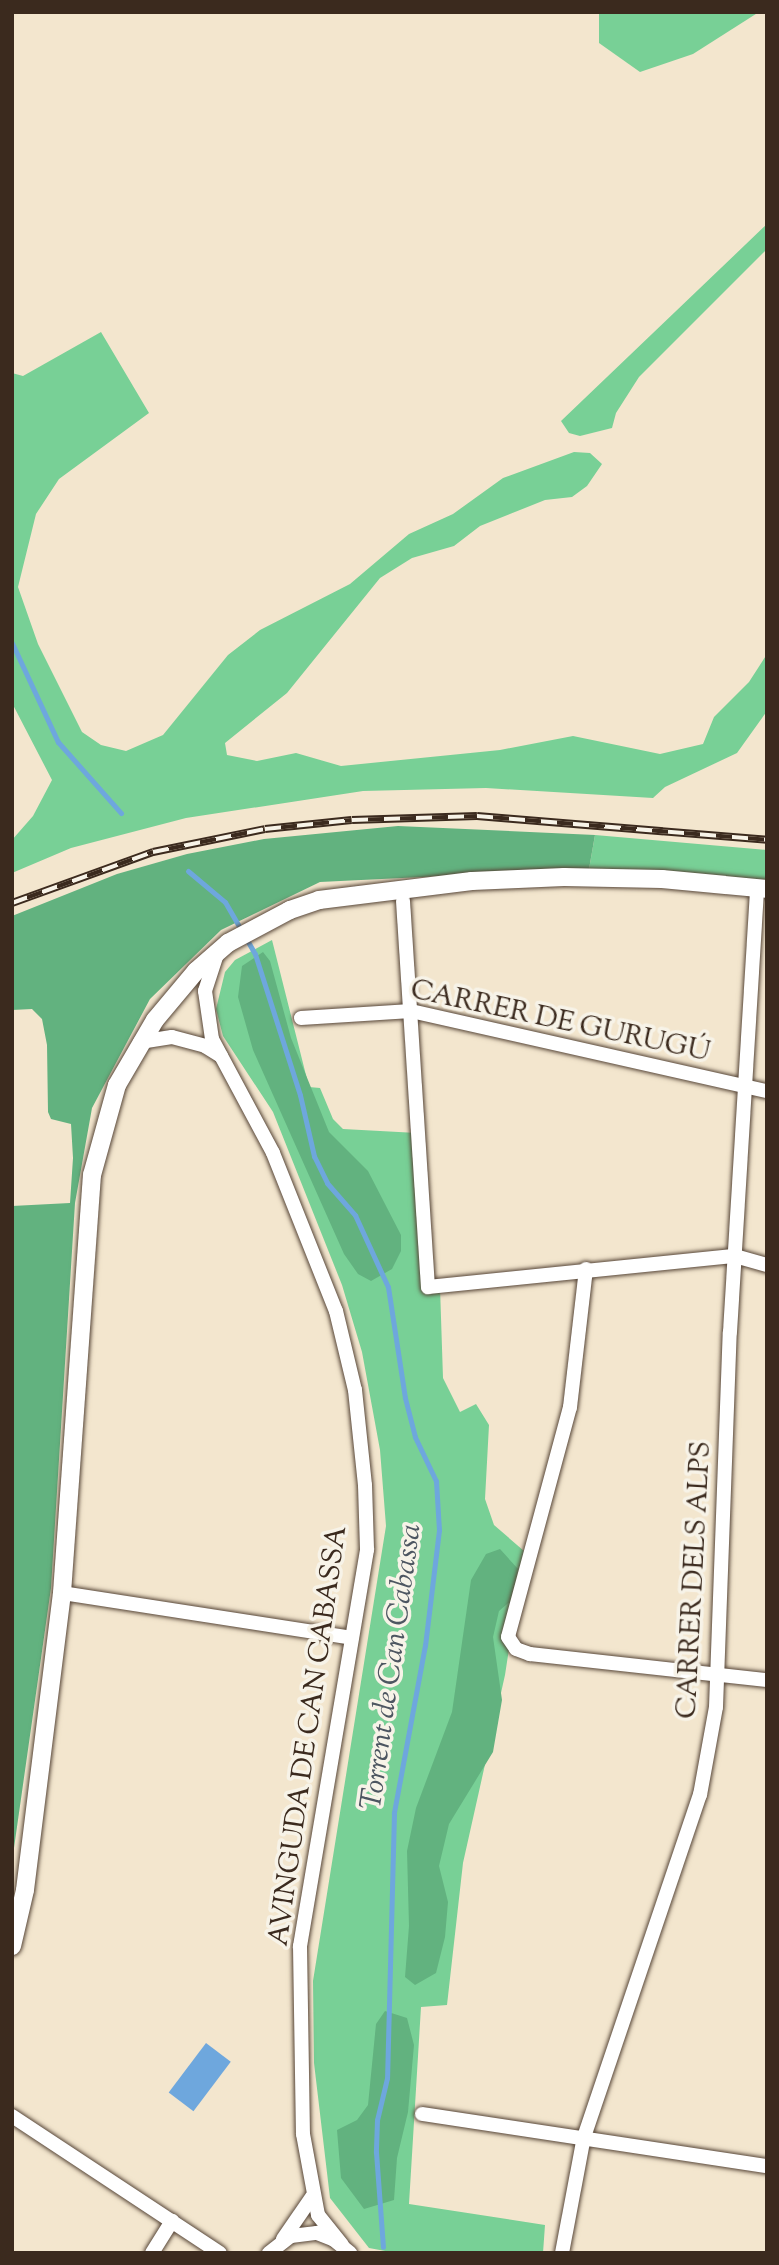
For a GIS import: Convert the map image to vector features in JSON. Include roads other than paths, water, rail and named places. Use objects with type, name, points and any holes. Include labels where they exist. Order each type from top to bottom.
[{"type":"street","points":[[12,1946],[25,1890],[62,1592],[92,1175],[117,1085],[140,1042],[186,982],[223,948],[266,921],[319,900],[472,881],[662,879],[762,889]]},
{"type":"street","name":"CARRER DELS ALPS","points":[[562,2253],[584,2137],[699,1795],[718,1674],[735,1256],[751,989],[762,889]]},
{"type":"street","points":[[402,901],[411,1011],[425,1281],[428,1287],[735,1256],[767,1265]]},
{"type":"street","name":"AVINGUDA DE CAN CABASSA","points":[[223,948],[205,990],[212,1039],[273,1153],[304,1226],[336,1311],[355,1390],[367,1550],[300,1946],[303,2134],[312,2197],[318,2215],[346,2249]]},
{"type":"street","points":[[751,989],[767,990]]},
{"type":"street","name":"CARRER DE GURUGÚ","points":[[301,1018],[411,1011],[767,1091]]},
{"type":"street","points":[[140,1042],[172,1037],[205,1046],[222,1056]]},
{"type":"street","points":[[586,1269],[570,1408],[509,1630],[512,1645],[530,1654],[767,1680]]},
{"type":"street","points":[[62,1592],[352,1638]]},
{"type":"street","points":[[422,2114],[767,2166]]},
{"type":"street","points":[[12,2116],[220,2253]]},
{"type":"street","points":[[274,2248],[312,2197]]},
{"type":"street","points":[[152,2253],[172,2221]]},
{"type":"street","points":[[274,2248],[301,2234],[317,2233],[346,2249]]},
{"type":"water","points":[[206,2043],[231,2062],[193,2111],[169,2093]]},
{"type":"waterway","points":[[12,643],[58,742],[121,813]]},
{"type":"waterway","name":"Torrent de Can Cabassa","points":[[188,871],[225,902],[255,954],[300,1095],[314,1156],[327,1183],[355,1215],[388,1287],[405,1398],[415,1437],[436,1481],[439,1530],[425,1645],[394,1813],[387,2078],[377,2120],[376,2152],[383,2247]]},
{"type":"railway","points":[[12,903],[153,852],[265,829],[352,820],[477,816],[767,840]]}]
